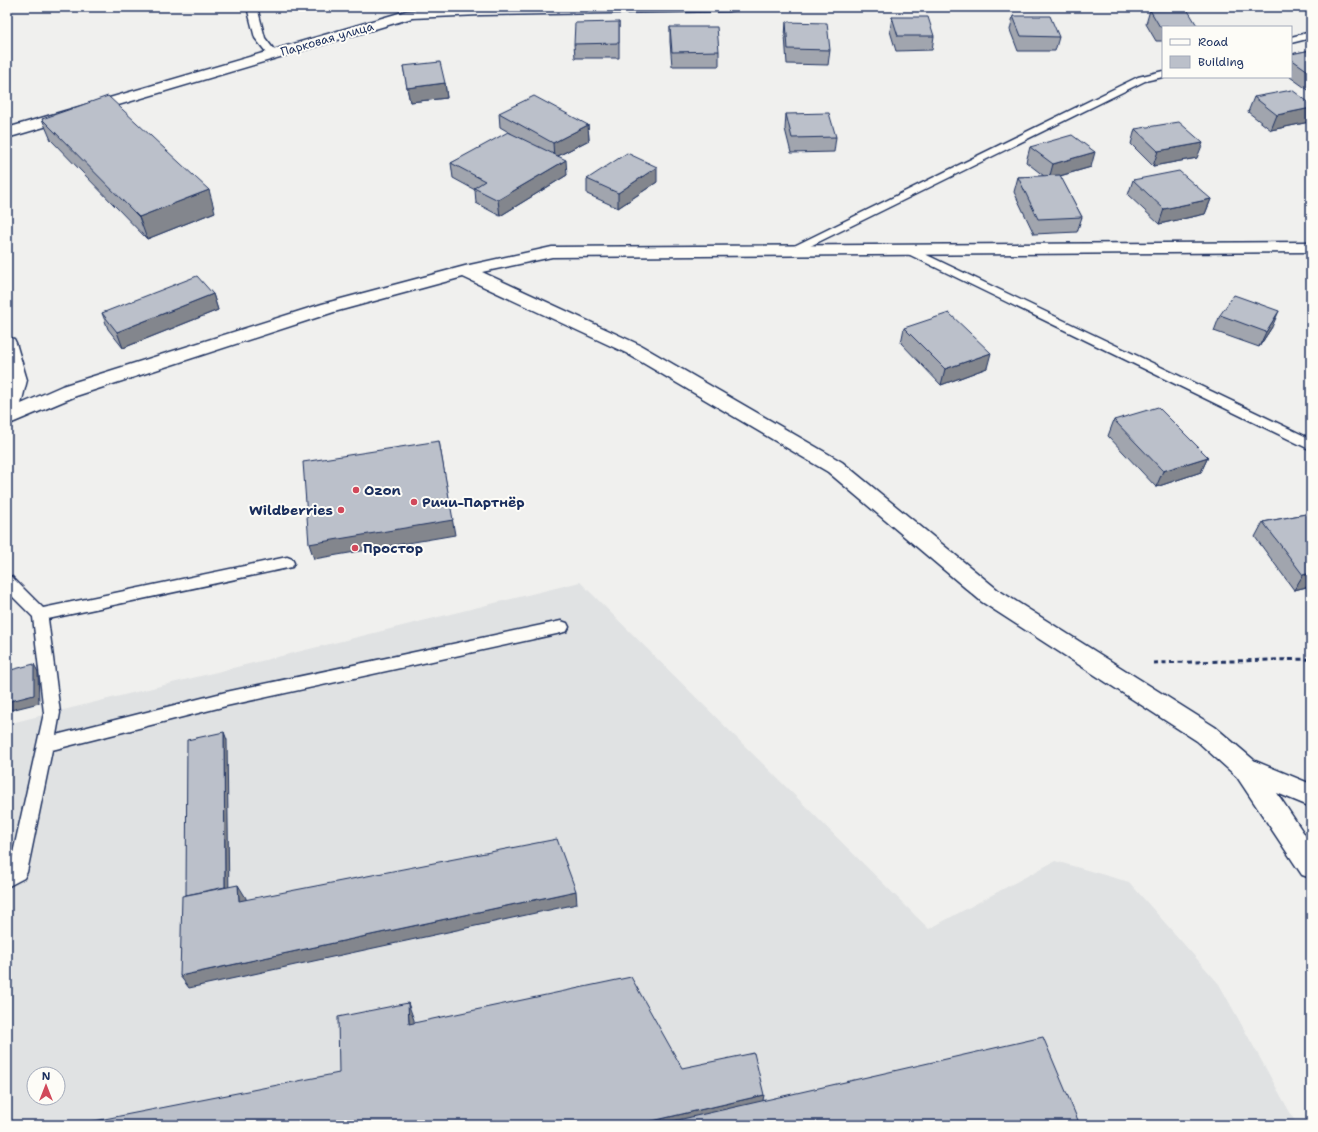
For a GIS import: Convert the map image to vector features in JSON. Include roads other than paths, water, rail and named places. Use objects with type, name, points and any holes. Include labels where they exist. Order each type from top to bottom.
[{"type":"street","name":"Парковая улица","points":[[7,133],[411,14],[480,11],[728,7]]},
{"type":"street","points":[[7,418],[69,391],[328,308],[465,271],[552,252],[1311,247]]},
{"type":"street","points":[[465,271],[633,348],[835,467],[990,596],[1206,734],[1246,769],[1311,866]]},
{"type":"street","points":[[7,343],[12,379],[7,418]]},
{"type":"street","points":[[1246,769],[1311,796]]},
{"type":"lane","points":[[252,7],[260,38],[273,54]]},
{"type":"lane","points":[[1292,40],[1311,35]]},
{"type":"lane","points":[[792,251],[1142,79],[1162,74]]},
{"type":"lane","points":[[908,250],[1311,445]]},
{"type":"lane","points":[[40,615],[287,564]]},
{"type":"lane","points":[[7,581],[40,615],[52,713],[18,872],[7,878]]},
{"type":"lane","points":[[45,745],[226,699],[561,627]]},
{"type":"place","name":"Ozon","points":[[356,490]]},
{"type":"place","name":"Ричи-Партнёр","points":[[414,502]]},
{"type":"place","name":"Wildberries","points":[[341,510]]},
{"type":"place","name":"Простор","points":[[355,548]]}]
